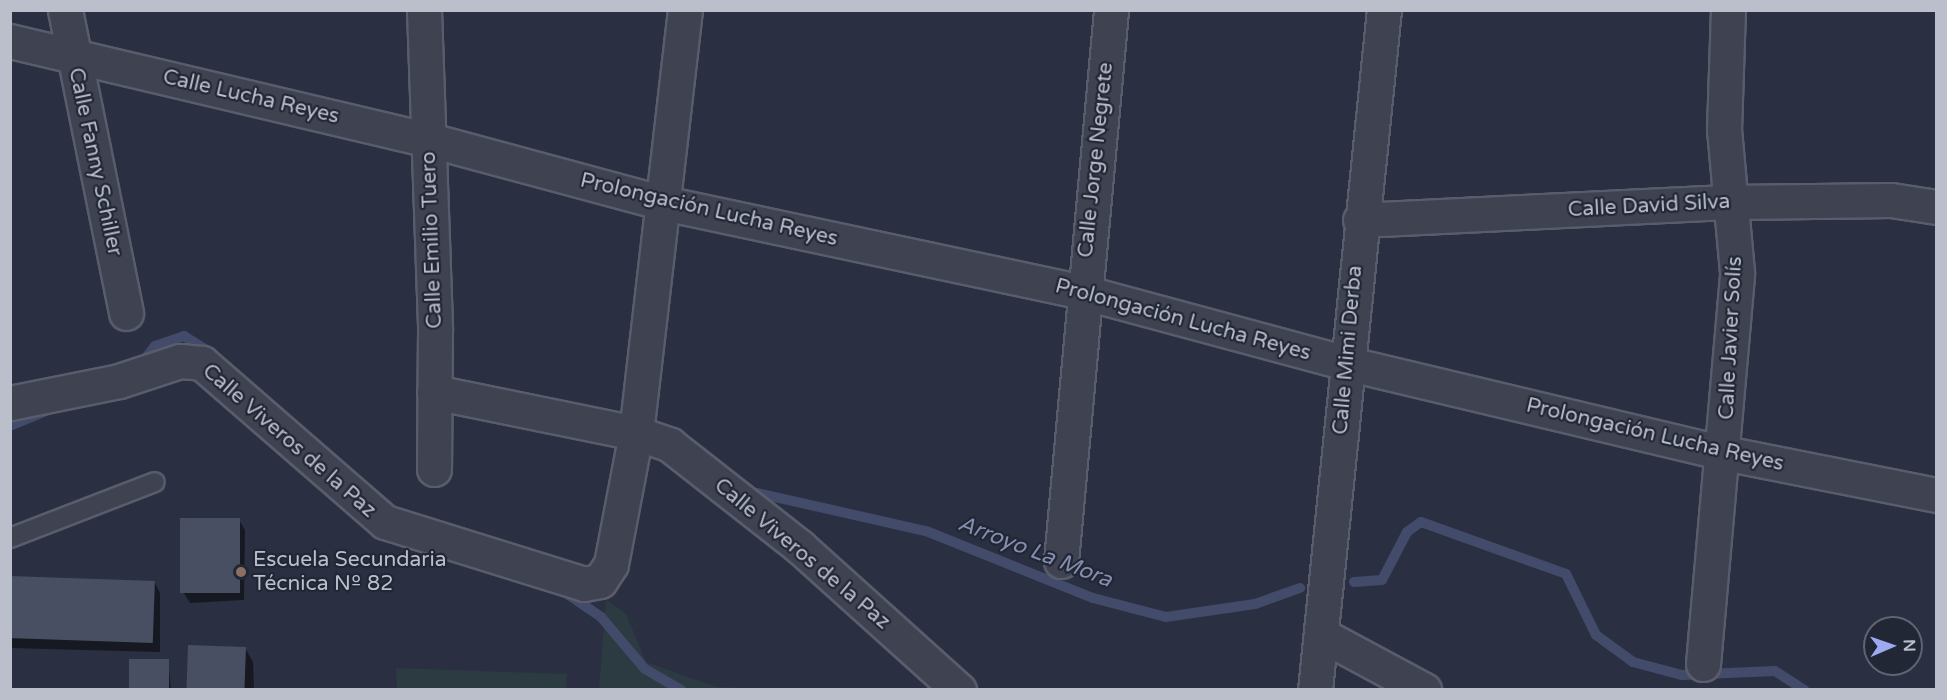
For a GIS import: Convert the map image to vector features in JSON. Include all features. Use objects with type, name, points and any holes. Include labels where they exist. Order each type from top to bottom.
[{"type":"street","name":"Calle Fanny Schiller","points":[[65,10],[126,313]]},
{"type":"street","name":"Calle Emilio Tuero","points":[[424,10],[430,140],[434,469]]},
{"type":"street","points":[[636,433],[685,10]]},
{"type":"street","name":"Calle Jorge Negrete","points":[[1061,561],[1083,292],[1111,10]]},
{"type":"street","name":"Calle Mimi Derba","points":[[1315,690],[1360,220],[1384,10]]},
{"type":"street","name":"Calle Javier Solís","points":[[1703,664],[1724,453],[1737,272],[1724,130],[1728,10]]},
{"type":"street","name":"Calle Lucha Reyes","points":[[10,41],[430,140]]},
{"type":"street","name":"Prolongación Lucha Reyes","points":[[430,140],[664,203],[1083,292],[1346,363],[1724,453],[1936,495]]},
{"type":"street","name":"Calle David Silva","points":[[1360,220],[1732,202],[1890,200],[1936,207]]},
{"type":"street","name":"Calle Viveros de la Paz","points":[[10,403],[119,381],[180,361],[213,369],[385,522],[584,584],[600,581],[611,564],[636,433]]},
{"type":"street","name":"Calle Viveros de la Paz","points":[[434,392],[636,433],[670,445],[800,547],[959,690]]},
{"type":"street","points":[[1322,635],[1424,690]]},
{"type":"lane","points":[[10,538],[155,482]]},
{"type":"shaded area","points":[[606,600],[626,614],[646,662],[716,687],[790,689],[599,689]]},
{"type":"shaded area","points":[[396,668],[567,674],[566,689],[397,689]]},
{"type":"building","points":[[180,518],[240,518],[240,593],[180,593]]},
{"type":"building","points":[[10,576],[155,581],[153,643],[10,638]]},
{"type":"building","points":[[188,645],[246,647],[244,690],[186,690]]},
{"type":"building","points":[[129,659],[169,659],[169,690],[129,690]]},
{"type":"waterway","points":[[142,363],[155,346],[184,336],[213,354]]},
{"type":"waterway","points":[[10,426],[51,409]]},
{"type":"waterway","name":"Arroyo La Mora","points":[[757,493],[926,531],[1093,598],[1166,617],[1255,604],[1300,588]]},
{"type":"waterway","name":"Arroyo La Mora","points":[[1354,582],[1382,580],[1407,532],[1421,522],[1566,574],[1596,635],[1633,662],[1682,675],[1775,671],[1804,690]]},
{"type":"waterway","points":[[563,591],[601,617],[645,669],[681,690]]},
{"type":"place","name":"Escuela Secundaria Técnica Nº 82","points":[[241,572]]}]
